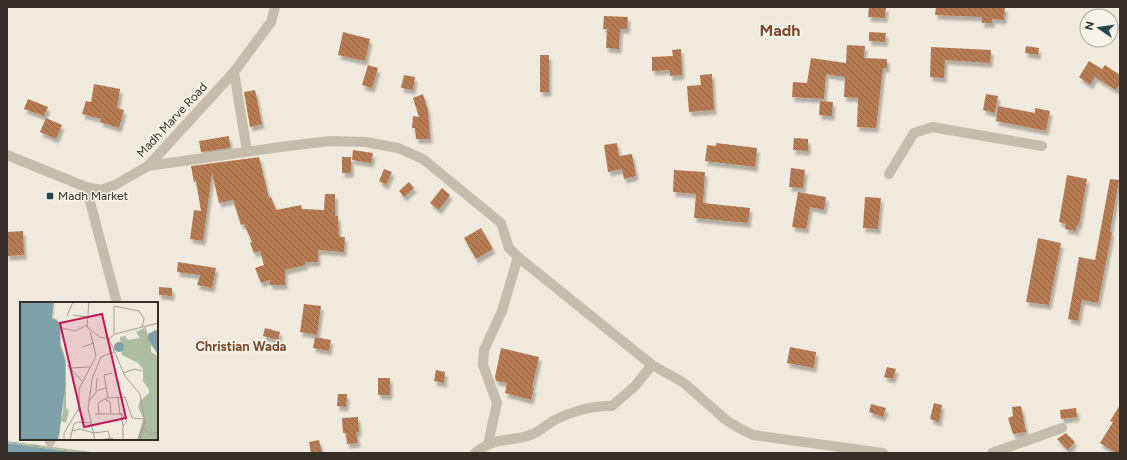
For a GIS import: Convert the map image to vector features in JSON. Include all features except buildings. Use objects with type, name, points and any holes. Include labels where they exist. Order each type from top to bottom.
[{"type":"street","name":"Madh Marve Road","points":[[7,155],[86,187],[101,190],[115,185],[148,166],[234,72],[271,22],[275,7]]},
{"type":"street","points":[[234,72],[247,151]]},
{"type":"street","points":[[889,174],[914,133],[932,127],[1042,146]]},
{"type":"street","points":[[148,166],[247,151],[330,141],[366,142],[398,148],[424,159],[501,223],[509,248],[518,257],[652,365],[684,383],[726,420],[753,434],[884,453]]},
{"type":"street","points":[[86,187],[117,302]]},
{"type":"street","points":[[488,444],[497,403],[483,365],[484,350],[502,311],[518,257]]},
{"type":"street","points":[[475,453],[488,444],[532,434],[558,419],[573,413],[597,406],[612,406],[635,386],[652,365]]},
{"type":"street","points":[[992,453],[1062,428]]},
{"type":"green space","points":[[7,441],[95,453],[78,453],[7,443]]},
{"type":"water","points":[[7,443],[78,453],[7,453]]},
{"type":"place","name":"Madh Market","points":[[50,196]]},
{"type":"district","name":"Madh","points":[[780,30]]},
{"type":"district","name":"Christian Wada","points":[[241,346]]}]
